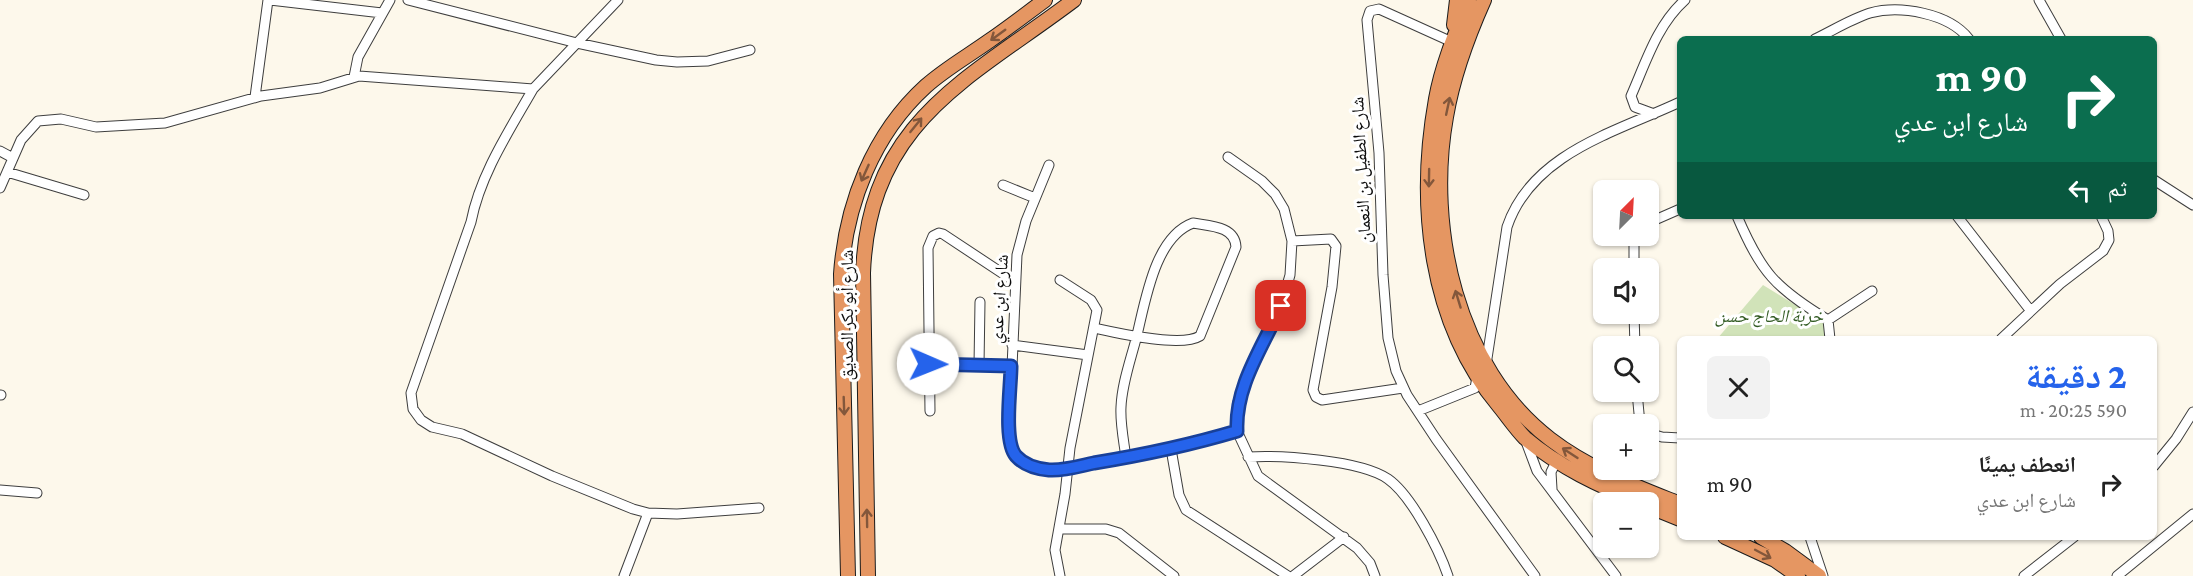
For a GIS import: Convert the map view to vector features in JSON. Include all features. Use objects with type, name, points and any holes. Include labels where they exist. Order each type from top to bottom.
[{"type":"highway","name":"شارع أبو بكر الصديق","points":[[848,576],[841,274],[843,250],[852,206],[870,160],[884,136],[916,96],[952,66],[1045,0]]},
{"type":"highway","name":"شارع أبو بكر الصديق","points":[[868,576],[863,273],[867,234],[880,189],[896,153],[921,118],[936,103],[962,80],[1074,0]]},
{"type":"highway","points":[[1457,0],[1452,42],[1435,109],[1429,152],[1428,224],[1433,262],[1443,301],[1473,386],[1496,402],[1524,437],[1598,485],[1615,492]]},
{"type":"highway","points":[[1452,42],[1469,0]]},
{"type":"highway","points":[[1484,0],[1458,65],[1446,119],[1441,184],[1442,223],[1452,279],[1464,320],[1493,378],[1523,415],[1550,439],[1605,474],[1677,503]]},
{"type":"highway","points":[[1468,36],[1493,0]]},
{"type":"highway","points":[[1659,510],[1677,518]]},
{"type":"highway","points":[[1732,540],[1775,560],[1798,576]]},
{"type":"highway","points":[[1766,540],[1797,558],[1821,576]]},
{"type":"street","points":[[255,97],[269,0],[382,14]]},
{"type":"street","points":[[354,77],[358,57],[390,0]]},
{"type":"street","points":[[408,0],[577,43],[656,60],[708,61],[750,50]]},
{"type":"street","points":[[618,0],[533,88],[502,143],[475,200],[471,222],[411,393],[413,409],[432,427],[462,435],[552,476],[648,513],[677,514],[759,508]]},
{"type":"street","points":[[1654,114],[1635,107],[1631,96],[1662,27],[1671,13],[1685,0]]},
{"type":"street","points":[[2038,0],[2059,36]]},
{"type":"street","name":"شارع الطفيل بن النعمان","points":[[1452,42],[1378,9],[1370,11],[1367,20],[1379,153],[1384,296],[1392,357],[1403,388],[1418,411],[1535,576]]},
{"type":"street","points":[[1821,36],[1869,14],[1885,11],[1918,13],[1938,18],[1952,24],[1966,36]]},
{"type":"street","points":[[0,188],[21,140],[38,121],[61,119],[96,127],[165,123],[255,97],[320,88],[360,75],[533,88]]},
{"type":"street","points":[[1486,364],[1507,227],[1512,211],[1519,201],[1536,179],[1556,161],[1574,150],[1677,103]]},
{"type":"street","points":[[0,151],[13,158]]},
{"type":"street","points":[[1228,157],[1262,181],[1275,194],[1284,209],[1292,241],[1290,275],[1284,297],[1270,332],[1243,386],[1238,402],[1237,431],[1258,476],[1344,537],[1366,557],[1375,576]]},
{"type":"street","name":"شارع ابن عدي","points":[[1049,165],[1019,246],[1014,280],[1009,434],[1015,455],[1039,469],[1067,469],[1170,449],[1237,431]]},
{"type":"street","points":[[7,171],[84,195]]},
{"type":"street","points":[[2157,182],[2193,205]]},
{"type":"street","points":[[1003,185],[1035,198]]},
{"type":"street","points":[[1659,218],[1677,210]]},
{"type":"street","points":[[1738,219],[1752,250],[1775,282],[1791,296],[1828,320]]},
{"type":"street","points":[[1959,219],[2030,310]]},
{"type":"street","points":[[2004,336],[2030,310],[2107,246],[2108,231],[2102,219]]},
{"type":"street","points":[[1094,328],[1137,336],[1184,341],[1200,336],[1236,247],[1236,240],[1229,231],[1193,223],[1183,226],[1156,267],[1137,336],[1125,377],[1121,401],[1126,458]]},
{"type":"street","points":[[930,411],[928,248],[933,236],[936,233],[943,234],[1014,280]]},
{"type":"street","points":[[1292,241],[1331,239],[1336,246],[1332,287],[1314,394],[1322,400],[1403,388]]},
{"type":"street","points":[[1060,280],[1095,304],[1096,310],[1070,448],[1055,550],[1060,576]]},
{"type":"street","points":[[1828,320],[1872,291]]},
{"type":"street","points":[[979,365],[980,302]]},
{"type":"street","points":[[1828,320],[1830,336]]},
{"type":"street","points":[[1475,342],[1484,345],[1490,342]]},
{"type":"street","points":[[1012,345],[1088,355]]},
{"type":"street","points":[[928,364],[1011,366]]},
{"type":"street","points":[[1418,411],[1473,386]]},
{"type":"street","points":[[2157,462],[2176,439],[2193,412]]},
{"type":"street","points":[[1659,436],[1677,438]]},
{"type":"street","points":[[1524,437],[1537,471],[1616,576]]},
{"type":"street","points":[[1070,448],[1080,466]]},
{"type":"street","points":[[1170,449],[1179,495],[1186,510],[1288,576]]},
{"type":"street","points":[[1248,457],[1278,456],[1353,466],[1387,478],[1398,487],[1410,503],[1434,544],[1448,576]]},
{"type":"street","points":[[1553,494],[1551,477],[1557,460]]},
{"type":"street","points":[[0,490],[37,493]]},
{"type":"street","points":[[624,576],[648,513]]},
{"type":"street","points":[[2117,576],[2193,514]]},
{"type":"street","points":[[1059,529],[1106,529],[1119,533],[1174,576]]},
{"type":"street","points":[[1293,576],[1344,537]]},
{"type":"street","points":[[1811,540],[1821,576]]},
{"type":"street","points":[[2024,576],[2070,540]]},
{"type":"street","points":[[1797,558],[1813,562],[1816,557]]},
{"type":"green space","name":"خربة الحاج حسن","points":[[1763,285],[1825,323],[1827,336],[1720,336]]},
{"type":"route","points":[[928,364],[1011,366],[1009,434],[1015,455],[1039,469],[1067,469],[1170,449],[1237,431],[1238,402],[1243,386],[1281,306]]}]
